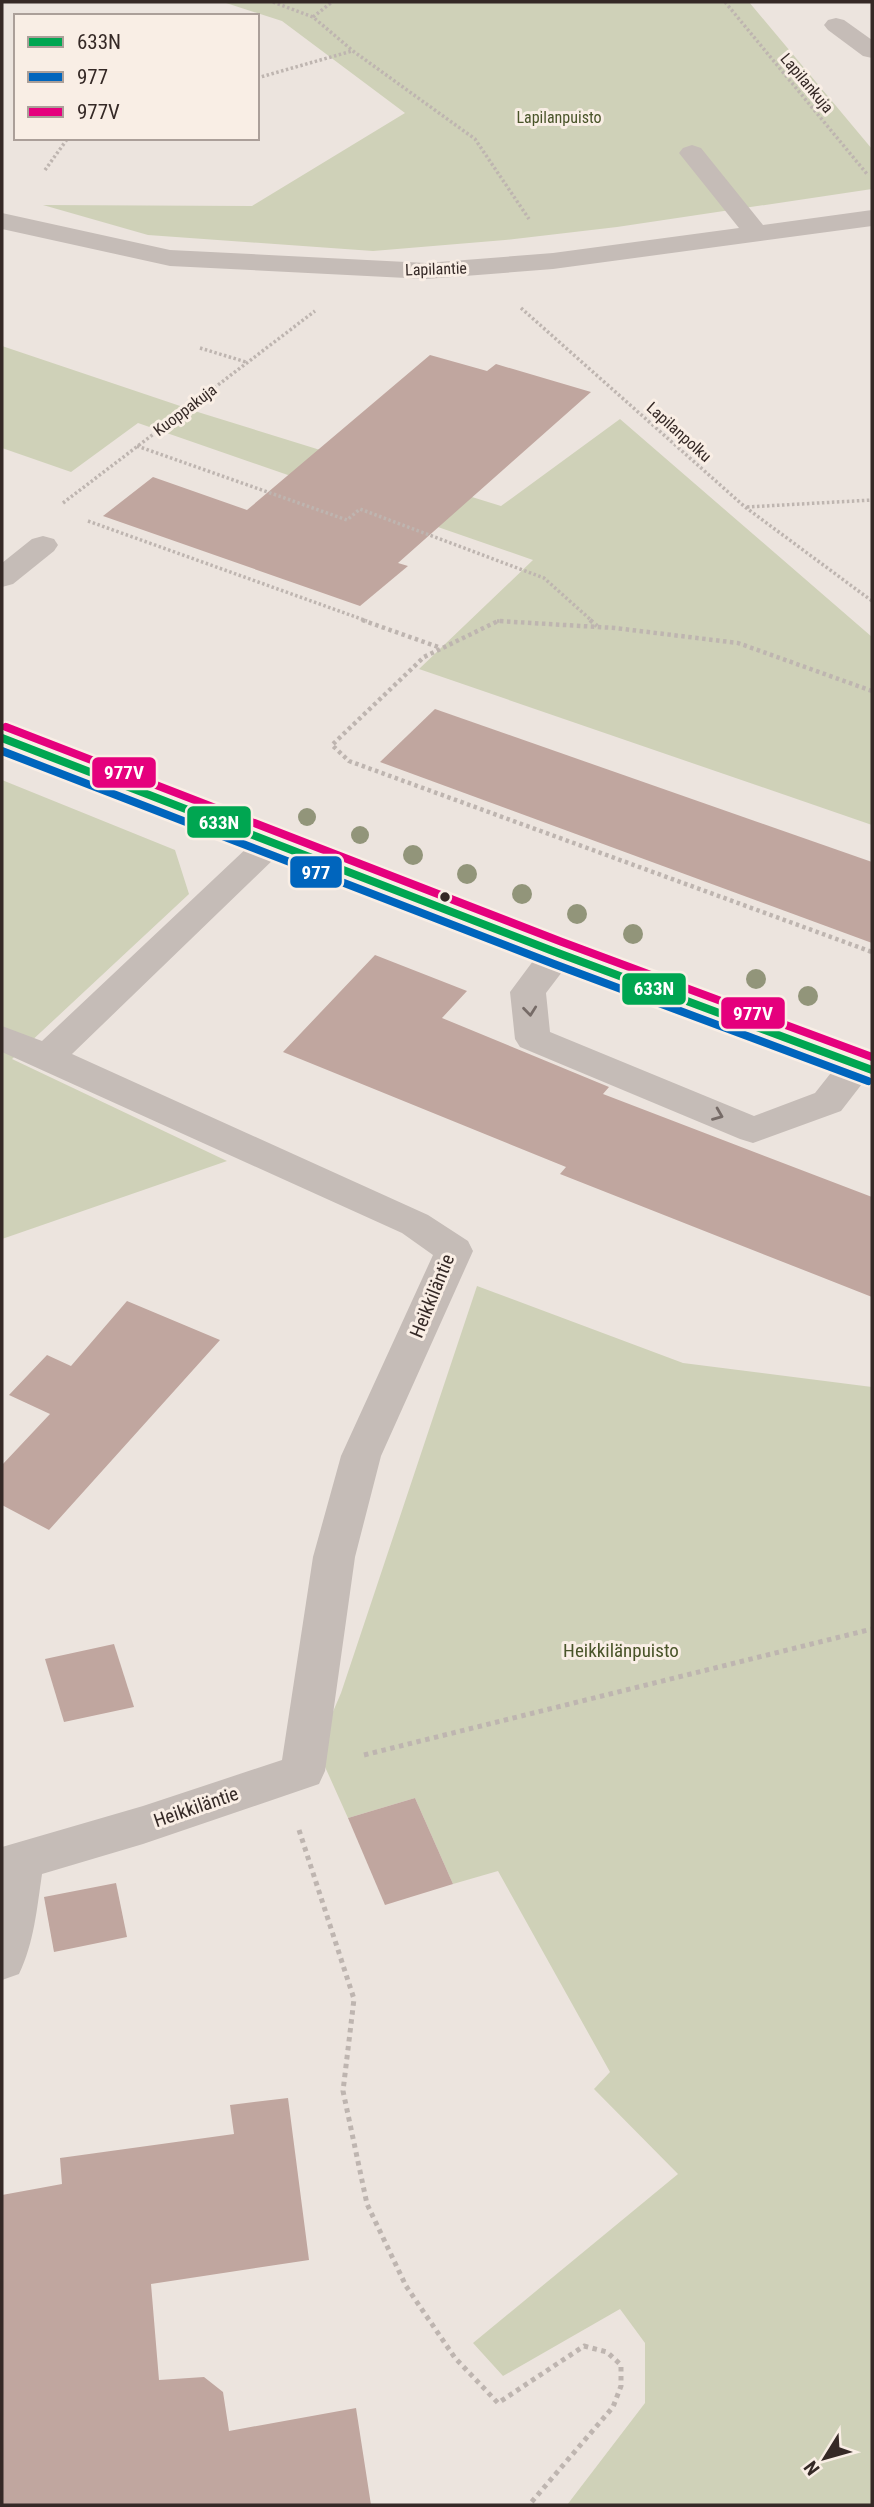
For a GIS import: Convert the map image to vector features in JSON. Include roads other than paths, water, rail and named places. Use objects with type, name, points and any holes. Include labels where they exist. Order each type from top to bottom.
[{"type":"street","points":[[836,25],[872,51]]},
{"type":"street","points":[[692,153],[757,234]]},
{"type":"street","name":"Lapilantie","points":[[2,220],[170,258],[426,271],[553,261],[872,219]]},
{"type":"street","points":[[2,578],[43,545]]},
{"type":"street","points":[[2,738],[558,953],[865,1068],[828,1102],[753,1130],[533,1039],[528,992],[558,953]]},
{"type":"street","points":[[2,1038],[47,1057],[272,842]]},
{"type":"street","name":"Heikkiläntie","points":[[11,1863],[143,1825],[303,1771],[334,1557],[361,1456],[454,1251],[415,1224],[47,1057]]},
{"type":"street","points":[[2,1960],[11,1926],[11,1863]]},
{"type":"park label","name":"Lapilanpuisto","points":[[559,117]]},
{"type":"park label","name":"Heikkilänpuisto","points":[[621,1650]]}]
